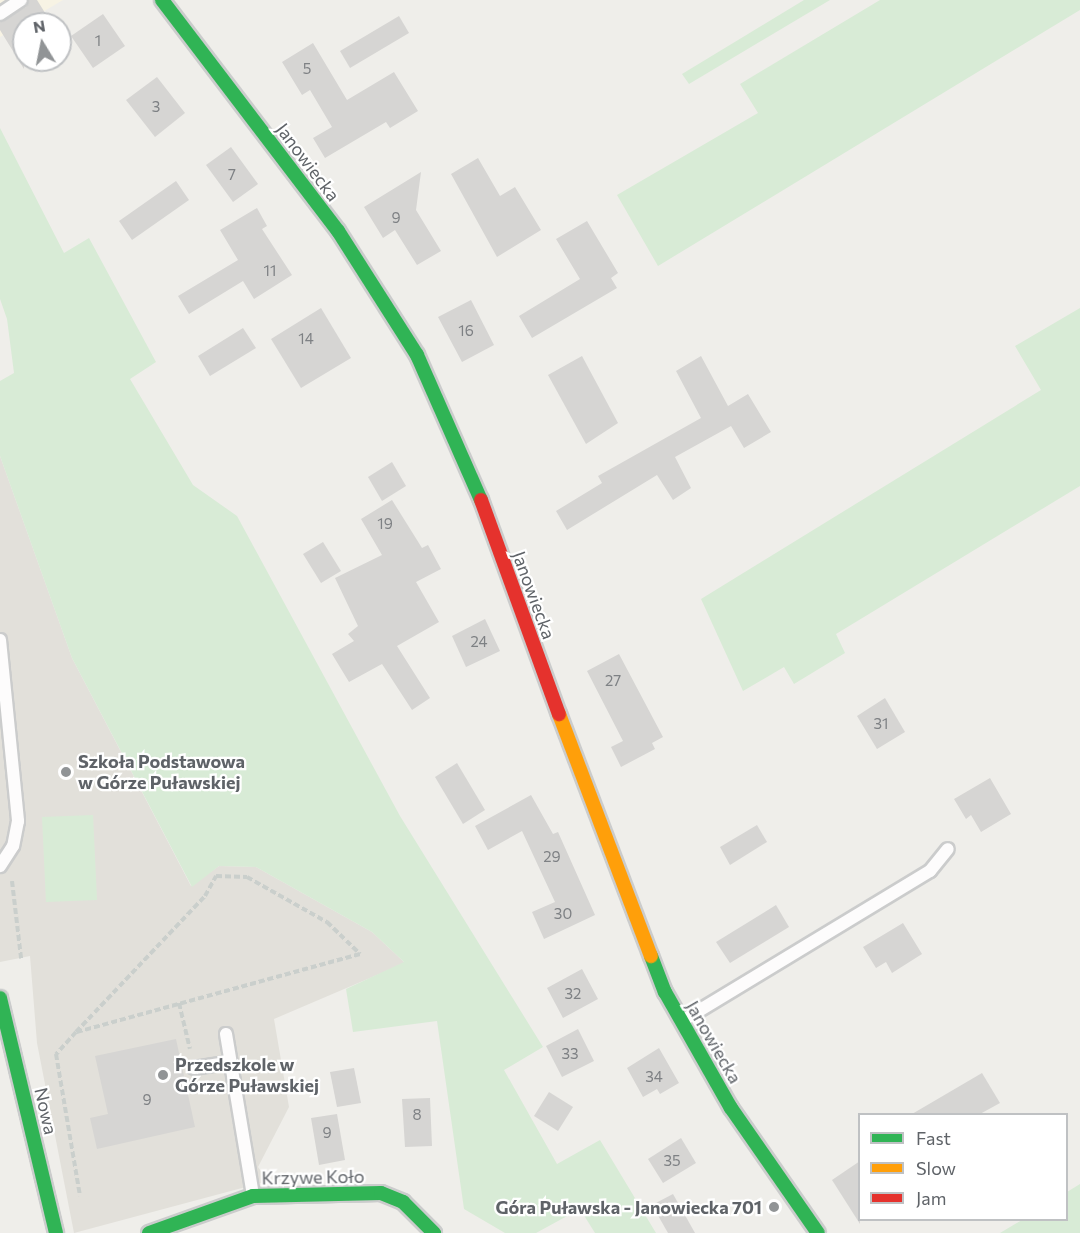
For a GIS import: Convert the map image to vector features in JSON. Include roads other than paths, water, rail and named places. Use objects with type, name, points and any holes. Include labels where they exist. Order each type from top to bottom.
[{"type":"street","name":"Janowiecka","points":[[162,0],[338,231],[393,315],[440,399],[474,481],[630,909],[681,1021],[731,1108],[818,1233]]},
{"type":"street","name":"Nowa","points":[[0,998],[56,1233]]},
{"type":"street","name":"Krzywe Koło","points":[[149,1233],[253,1196],[381,1193],[403,1202],[434,1233]]},
{"type":"lane","points":[[0,14],[21,0]]},
{"type":"lane","points":[[0,640],[18,821],[9,855],[0,866]]},
{"type":"lane","points":[[681,1021],[930,871],[948,849]]},
{"type":"lane","points":[[226,1034],[253,1196]]},
{"type":"lane","points":[[194,1068],[230,1062]]},
{"type":"place","name":"Szkoła Podstawowa w Górze Puławskiej","points":[[66,772]]},
{"type":"place","name":"Przedszkole w Górze Puławskiej","points":[[163,1075]]},
{"type":"place","name":"Góra Puławska - Janowiecka 701","points":[[774,1207]]}]
